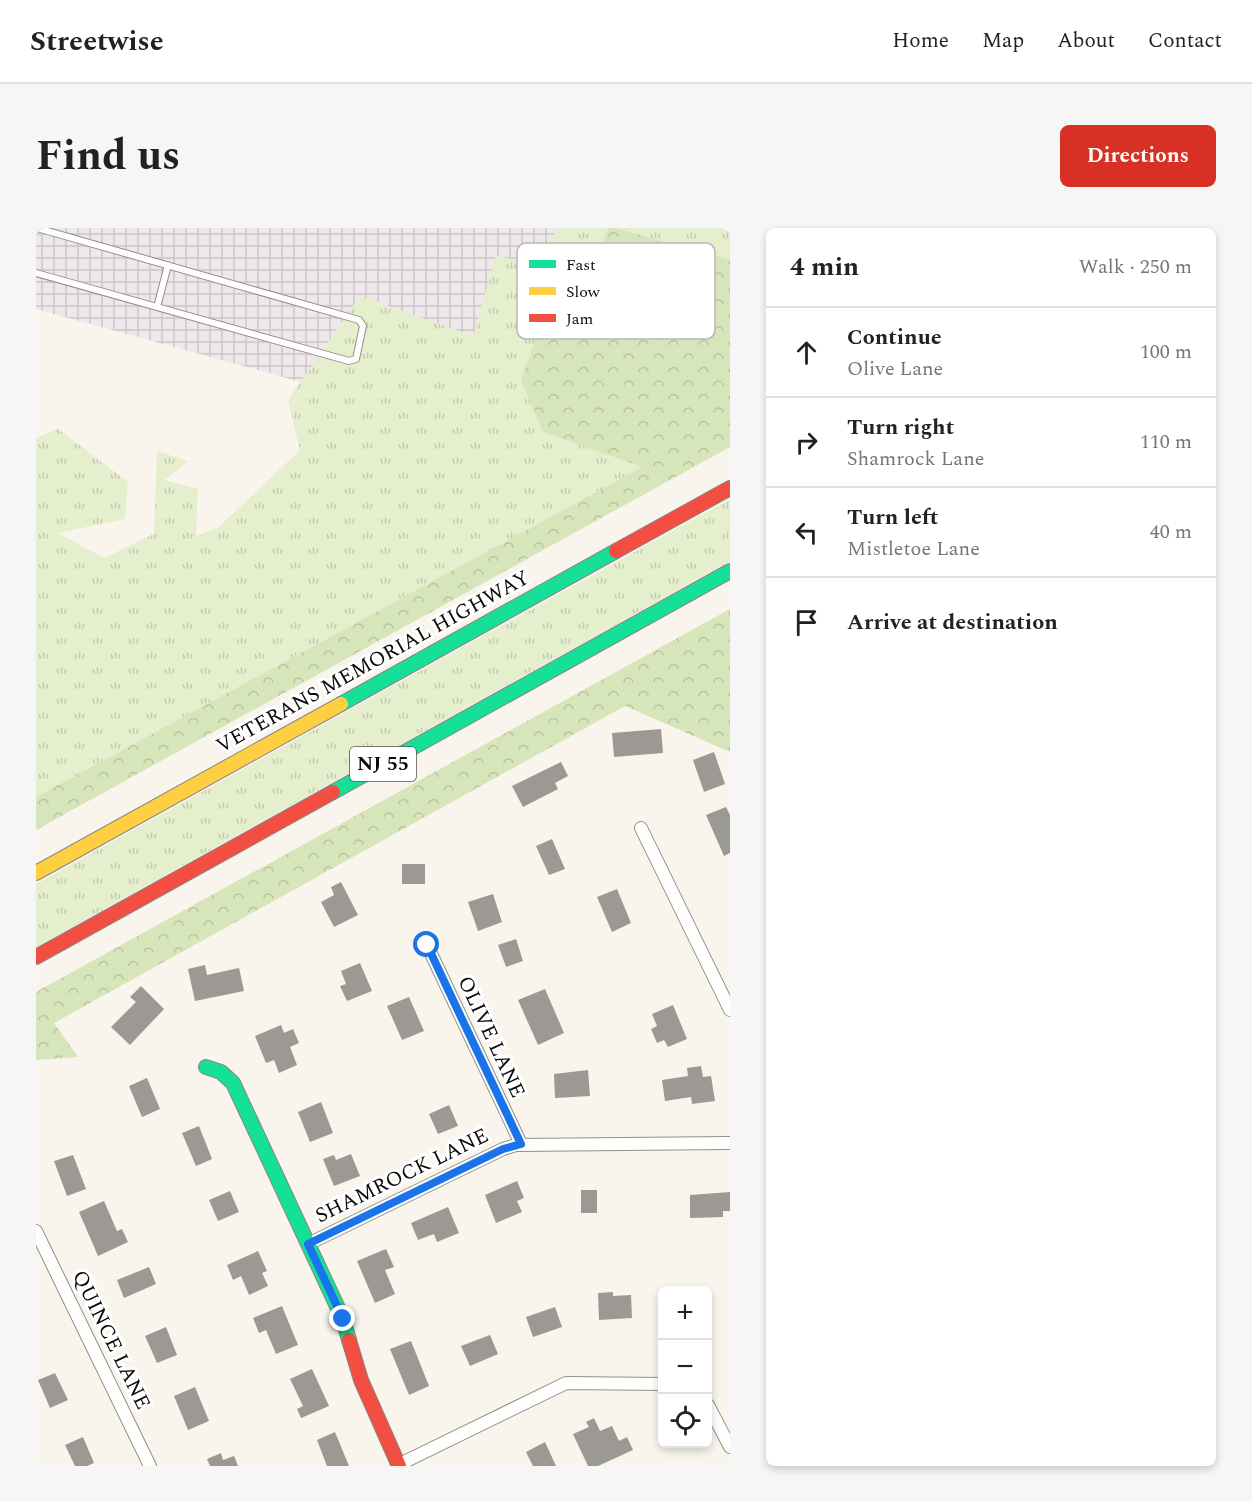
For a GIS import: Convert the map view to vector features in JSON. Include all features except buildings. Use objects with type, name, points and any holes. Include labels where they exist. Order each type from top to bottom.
[{"type":"main road","name":"VETERANS MEMORIAL HIGHWAY","points":[[36,873],[730,488]]},
{"type":"main road","name":"NJ 55","points":[[36,957],[730,571]]},
{"type":"main road","points":[[206,1067],[220,1072],[233,1083],[343,1319],[361,1380],[398,1465]]},
{"type":"street","points":[[641,828],[730,1010]]},
{"type":"street","name":"OLIVE LANE","points":[[427,945],[521,1144]]},
{"type":"street","name":"SHAMROCK LANE","points":[[308,1244],[503,1149],[521,1144],[730,1143]]},
{"type":"street","name":"QUINCE LANE","points":[[36,1231],[150,1466]]},
{"type":"street","points":[[398,1465],[566,1383],[658,1384]]},
{"type":"street","points":[[712,1413],[730,1447]]},
{"type":"lane","points":[[36,273],[349,361],[356,359],[363,326],[359,320],[37,228]]},
{"type":"lane","points":[[157,307],[168,265]]},
{"type":"shaded area","points":[[36,228],[558,228],[548,243],[517,243],[517,260],[496,256],[473,336],[360,296],[301,382],[36,309]]},
{"type":"green space","points":[[558,228],[608,228],[603,243],[548,243]]},
{"type":"green space","points":[[608,228],[616,228],[669,243],[603,243]]},
{"type":"green space","points":[[616,228],[730,228],[730,260],[715,256],[715,243],[669,243]]},
{"type":"green space","points":[[496,256],[517,260],[517,339],[548,339],[543,432],[642,467],[36,797],[36,438],[58,429],[128,482],[125,519],[58,533],[104,558],[154,534],[157,451],[188,461],[164,480],[198,489],[196,536],[218,528],[300,450],[288,400],[360,296],[473,336]]},
{"type":"green space","points":[[715,256],[730,260],[730,447],[36,830],[36,797],[642,467],[543,432],[521,380],[536,339],[715,339]]},
{"type":"green space","points":[[730,499],[730,561],[36,947],[36,884]]},
{"type":"green space","points":[[730,609],[730,752],[625,706],[54,1023],[78,1057],[36,1060],[36,992]]},
{"type":"traffic: fast","points":[[341,704],[616,551]]},
{"type":"traffic: fast","points":[[333,792],[730,571]]},
{"type":"traffic: fast","points":[[206,1067],[221,1072],[233,1083],[343,1319],[349,1340]]},
{"type":"traffic: slow","points":[[36,873],[341,704]]},
{"type":"traffic: jam","points":[[616,551],[730,488]]},
{"type":"traffic: jam","points":[[36,957],[333,792]]},
{"type":"traffic: jam","points":[[349,1340],[361,1380],[399,1466]]},
{"type":"route","points":[[343,1319],[308,1244],[503,1149],[521,1144],[427,945]]}]
